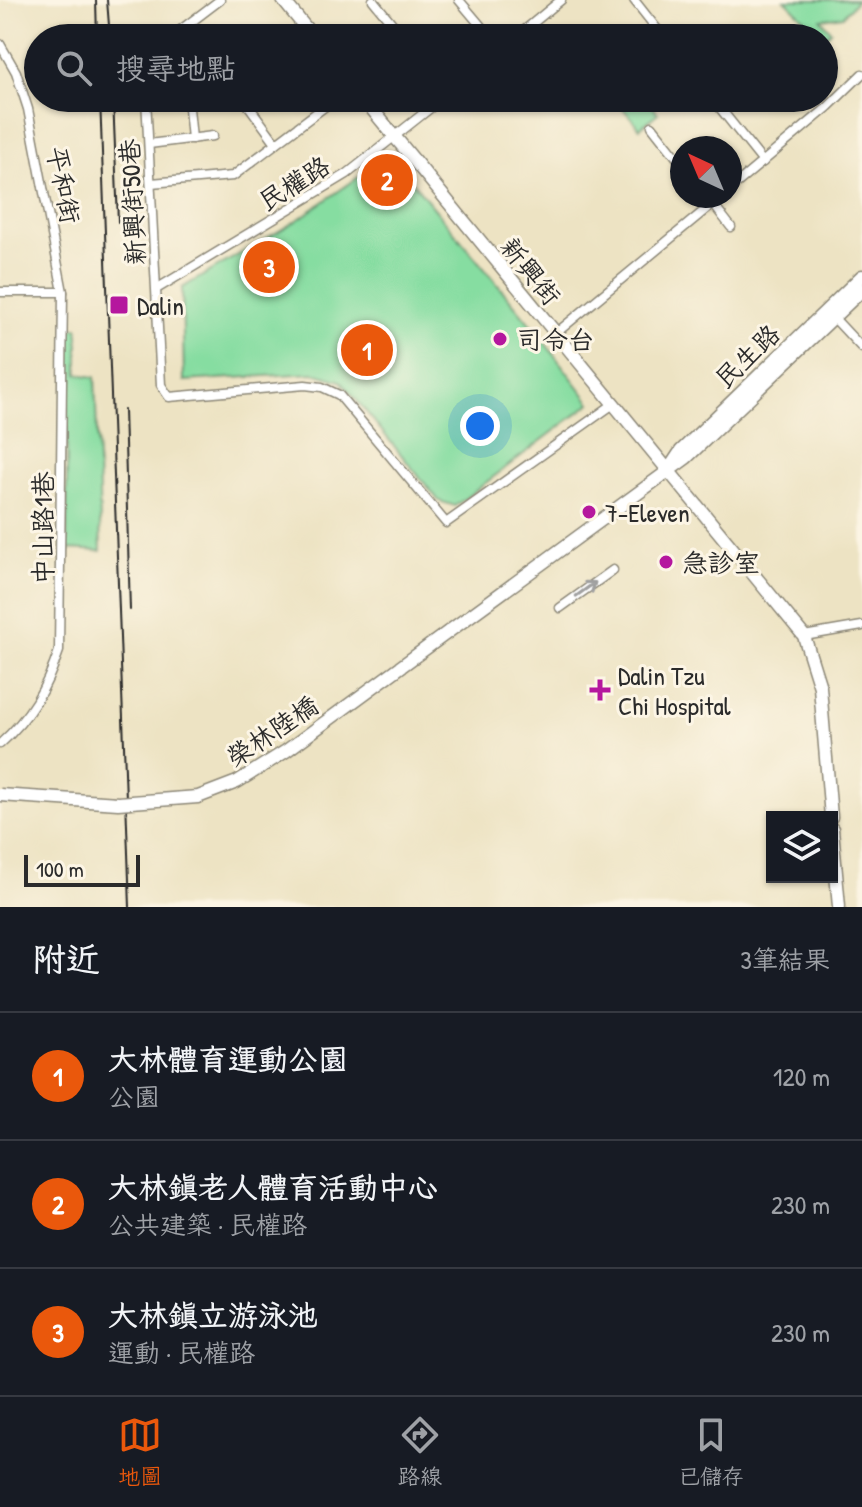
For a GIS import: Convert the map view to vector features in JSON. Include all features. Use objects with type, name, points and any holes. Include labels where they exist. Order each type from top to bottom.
[{"type":"main road","points":[[283,0],[303,24]]},
{"type":"main road","name":"新興街","points":[[374,112],[554,335],[804,636]]},
{"type":"main road","name":"民生路","points":[[667,471],[681,451],[862,276]]},
{"type":"main road","name":"民生路","points":[[448,632],[686,458],[862,290]]},
{"type":"main road","name":"榮林陸橋","points":[[0,795],[118,803],[198,797],[237,782],[286,751],[448,632]]},
{"type":"main road","points":[[804,636],[820,687],[830,811]]},
{"type":"main road","points":[[837,883],[839,907]]},
{"type":"street","points":[[189,24],[220,0]]},
{"type":"street","points":[[373,0],[393,24]]},
{"type":"street","points":[[459,0],[479,24]]},
{"type":"street","points":[[529,24],[550,4],[561,0]]},
{"type":"street","points":[[634,0],[653,24]]},
{"type":"street","name":"平和街","points":[[0,44],[16,72],[24,97]]},
{"type":"street","points":[[838,97],[862,76]]},
{"type":"street","name":"平和街","points":[[29,112],[63,292]]},
{"type":"street","name":"新興街50巷","points":[[147,112],[161,385],[169,397],[305,385],[339,395],[446,523],[612,405]]},
{"type":"street","points":[[189,112],[192,139]]},
{"type":"street","points":[[253,112],[276,143]]},
{"type":"street","points":[[151,183],[233,176],[317,112]]},
{"type":"street","name":"民權路","points":[[158,288],[347,174],[426,112]]},
{"type":"street","points":[[723,112],[763,162]]},
{"type":"street","points":[[742,179],[821,112]]},
{"type":"street","points":[[652,126],[670,149]]},
{"type":"street","points":[[149,144],[213,136]]},
{"type":"street","points":[[554,335],[701,208]]},
{"type":"street","points":[[716,208],[731,227]]},
{"type":"street","points":[[0,292],[63,292]]},
{"type":"street","name":"中山路1巷","points":[[0,744],[34,707],[48,682],[59,651],[63,292]]},
{"type":"street","points":[[833,317],[862,348]]},
{"type":"street","points":[[560,608],[613,570]]},
{"type":"street","points":[[804,636],[862,626]]},
{"type":"green space","points":[[785,0],[857,0],[843,16],[821,19],[825,24],[810,24]]},
{"type":"green space","points":[[626,112],[657,112],[658,113],[640,128]]},
{"type":"green space","points":[[390,155],[532,326],[591,403],[455,506],[439,501],[341,381],[314,373],[184,381],[182,288],[296,221]]},
{"type":"green space","points":[[78,328],[78,374],[95,377],[101,551],[67,549],[67,329]]},
{"type":"railway","points":[[96,0],[97,24]]},
{"type":"railway","points":[[107,0],[109,24]]},
{"type":"railway","points":[[101,112],[130,907]]},
{"type":"railway","points":[[114,112],[118,222]]},
{"type":"railway","points":[[124,410],[130,610]]},
{"type":"place","name":"大林鎮老人體育活動中心","points":[[387,180]]},
{"type":"place","name":"大林鎮立游泳池","points":[[269,267]]},
{"type":"place","name":"Dalin","points":[[119,305]]},
{"type":"place","name":"司令台","points":[[500,339]]},
{"type":"place","name":"大林體育運動公園","points":[[367,350]]},
{"type":"place","name":"7-Eleven","points":[[589,512]]},
{"type":"place","name":"急診室","points":[[666,562]]},
{"type":"place","name":"Dalin Tzu Chi Hospital","points":[[600,690]]}]
